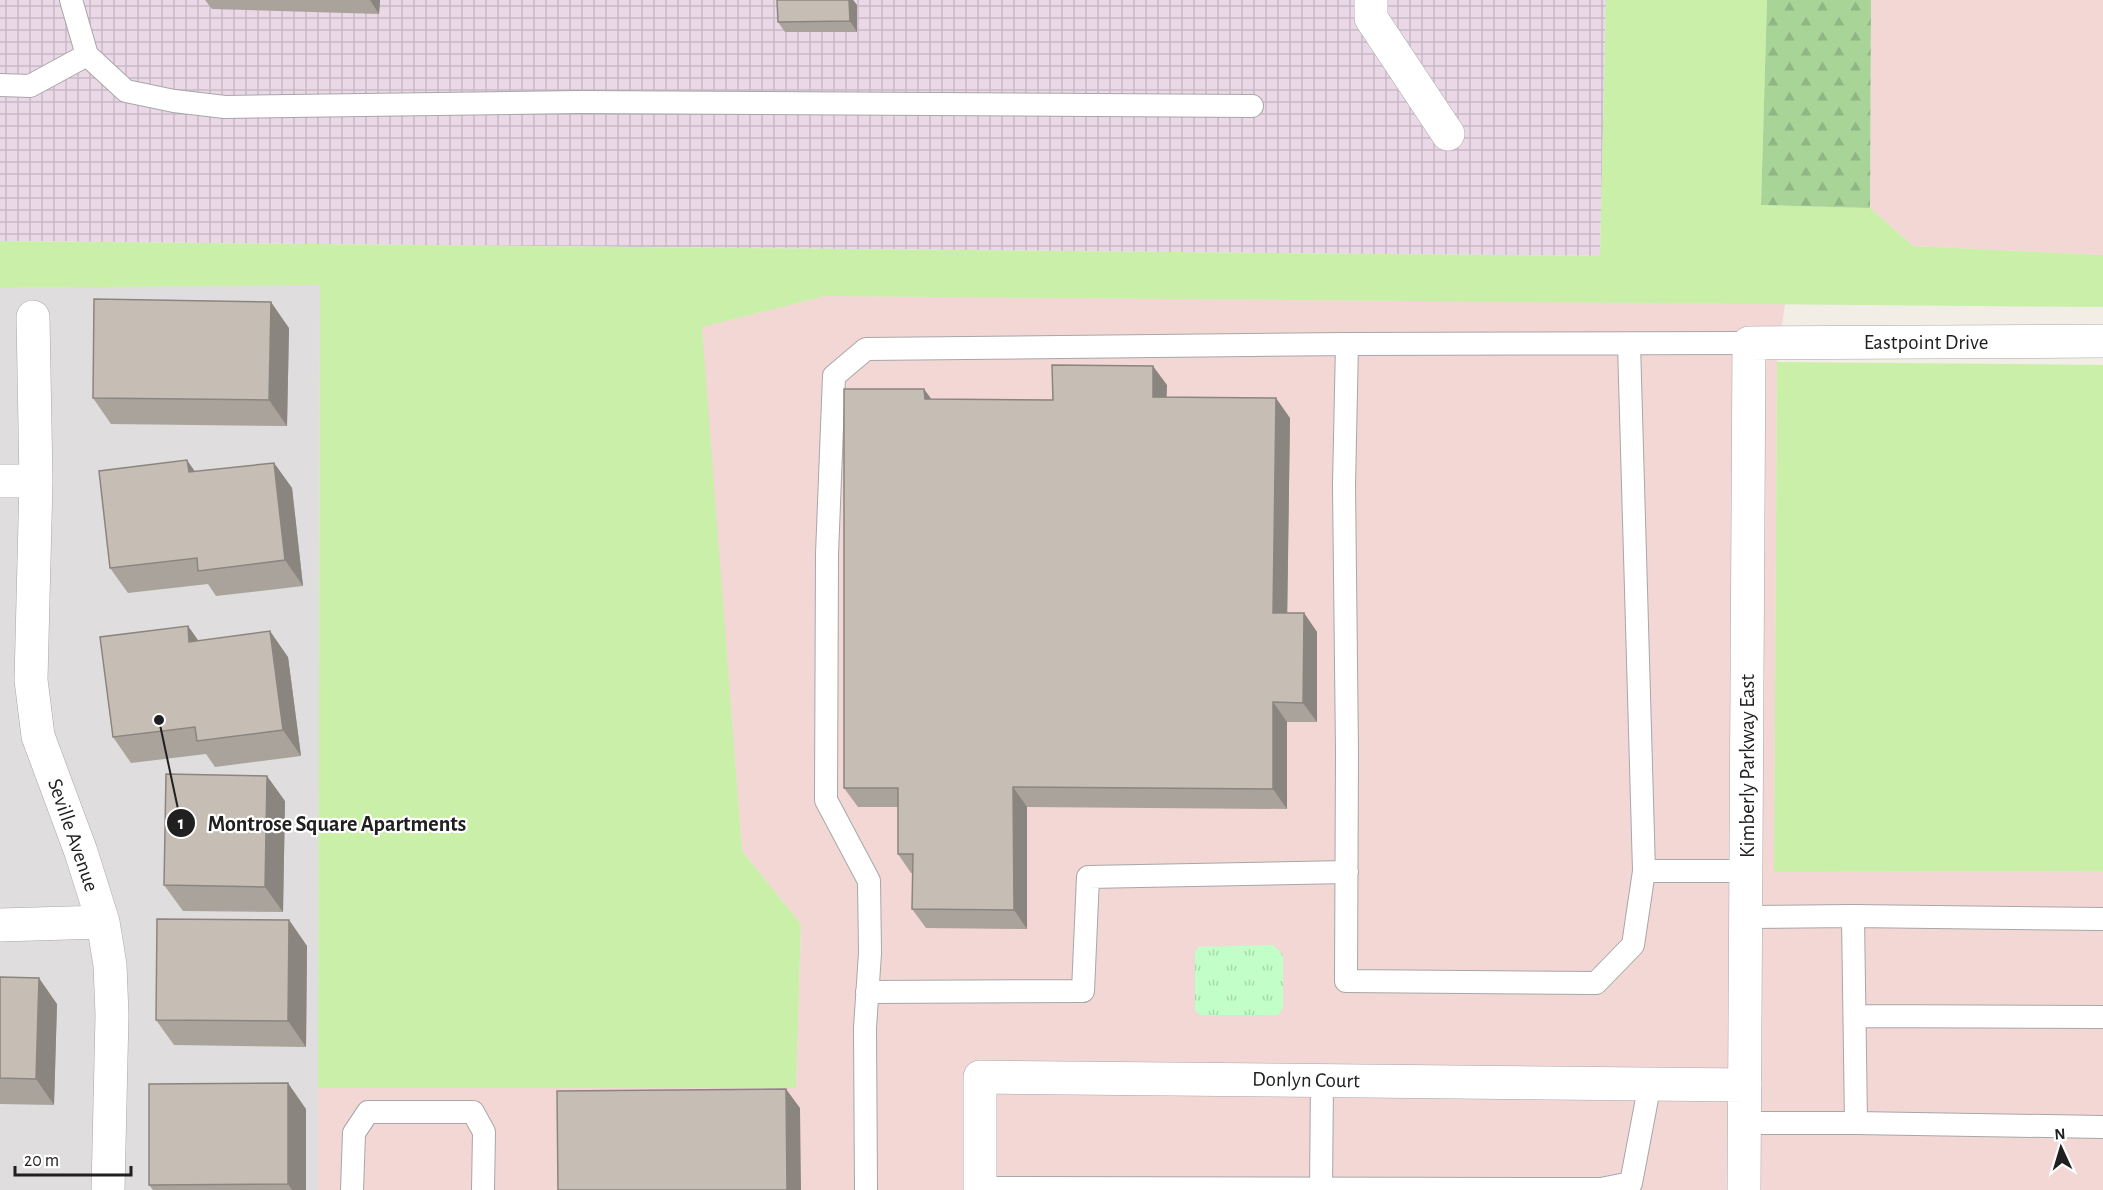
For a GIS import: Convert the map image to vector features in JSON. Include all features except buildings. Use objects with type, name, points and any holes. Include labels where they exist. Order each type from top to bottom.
[{"type":"street","points":[[1371,0],[1371,18],[1448,134]]},
{"type":"street","name":"Seville Avenue","points":[[33,317],[36,481],[31,680],[38,736],[81,852],[103,922],[110,965],[112,1015],[108,1190]]},
{"type":"street","name":"Eastpoint Drive","points":[[1749,343],[2103,341]]},
{"type":"street","name":"Kimberly Parkway East","points":[[1744,1190],[1749,343]]},
{"type":"street","points":[[0,482],[36,481]]},
{"type":"street","points":[[0,925],[103,922]]},
{"type":"street","name":"Donlyn Court","points":[[980,1189],[980,1077],[1745,1084]]},
{"type":"lane","points":[[71,0],[87,55],[126,91],[174,101],[225,107],[579,102],[1252,106]]},
{"type":"lane","points":[[0,85],[30,86],[87,55]]},
{"type":"lane","points":[[866,1190],[865,1028],[870,953],[869,881],[826,800],[827,554],[834,376],[866,349],[1749,343]]},
{"type":"lane","points":[[1347,344],[1344,485],[1346,981],[1596,983],[1633,945],[1644,872],[1629,344]]},
{"type":"lane","points":[[867,992],[1083,991],[1088,877],[1347,872]]},
{"type":"lane","points":[[1644,872],[1746,872]]},
{"type":"lane","points":[[1853,916],[1856,1123]]},
{"type":"lane","points":[[1746,917],[2103,919]]},
{"type":"lane","points":[[1855,1016],[2103,1017]]},
{"type":"lane","points":[[1321,1189],[1322,1081]]},
{"type":"lane","points":[[980,1189],[1601,1190],[1631,1184],[1650,1083]]},
{"type":"lane","points":[[352,1190],[354,1133],[368,1112],[473,1112],[484,1132],[483,1190]]},
{"type":"lane","points":[[1744,1123],[2103,1127]]},
{"type":"shaded area","points":[[0,0],[1606,0],[1600,256],[0,241]]},
{"type":"shaded area","points":[[1871,0],[2103,0],[2103,255],[1913,246],[1870,208]]},
{"type":"shaded area","points":[[320,284],[318,1190],[0,1190],[0,288]]},
{"type":"shaded area","points":[[825,296],[1785,304],[1777,362],[1774,872],[2103,871],[2103,1190],[318,1190],[318,1088],[796,1087],[801,924],[742,851],[701,327]]},
{"type":"green space","points":[[1606,0],[1767,0],[1761,205],[1870,208],[1913,246],[2103,255],[2103,307],[825,296],[702,327],[742,851],[801,924],[796,1088],[318,1088],[320,285],[0,288],[0,241],[1600,256]]},
{"type":"green space","points":[[1767,0],[1871,0],[1870,208],[1761,205]]},
{"type":"green space","points":[[1777,362],[2103,365],[2103,871],[1774,872]]},
{"type":"green space","points":[[1273,945],[1283,955],[1283,1008],[1278,1015],[1201,1015],[1195,1011],[1195,954],[1198,947]]},
{"type":"place","name":"Montrose Square Apartments","points":[[159,720]]}]
